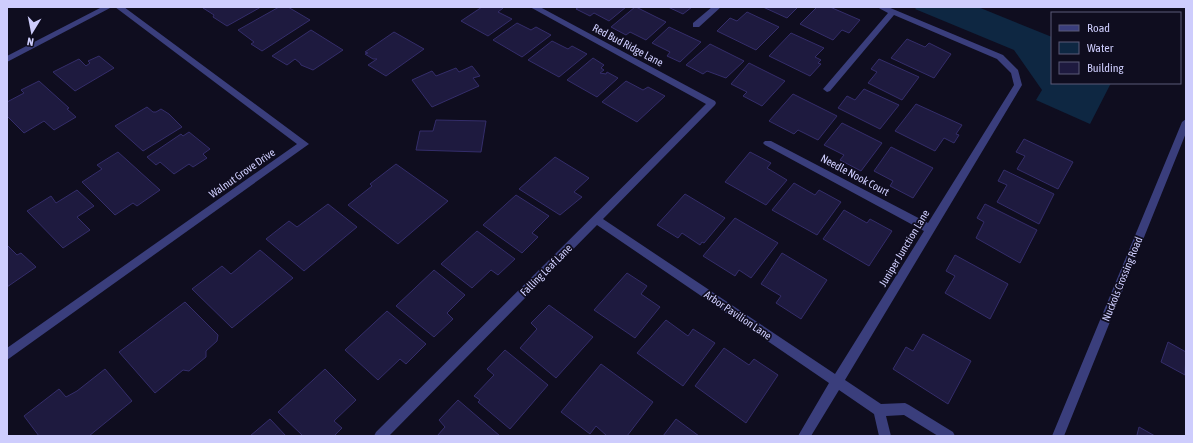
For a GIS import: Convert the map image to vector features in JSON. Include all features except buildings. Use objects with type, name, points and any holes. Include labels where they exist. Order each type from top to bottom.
[{"type":"street","points":[[7,59],[108,7]]},
{"type":"street","name":"Walnut Grove Drive","points":[[7,355],[304,144],[118,7]]},
{"type":"street","name":"Red Bud Ridge Lane","points":[[534,7],[712,103]]},
{"type":"street","points":[[696,25],[717,7]]},
{"type":"street","points":[[827,90],[893,12],[881,7]]},
{"type":"street","name":"Juniper Junction Lane","points":[[804,436],[1018,85],[1015,72],[1000,57],[893,12]]},
{"type":"street","name":"Falling Leaf Lane","points":[[380,436],[712,103]]},
{"type":"street","name":"Nuckols Crossing Road","points":[[1058,436],[1186,122]]},
{"type":"street","name":"Needle Nook Court","points":[[768,143],[930,229]]},
{"type":"street","name":"Arbor Pavilion Lane","points":[[597,220],[879,410]]},
{"type":"street","points":[[885,436],[879,410],[905,409],[949,436]]},
{"type":"water","points":[[917,7],[978,7],[1051,37],[1051,84],[1110,84],[1090,124],[1036,100],[1042,90],[1014,50],[915,9]]}]
